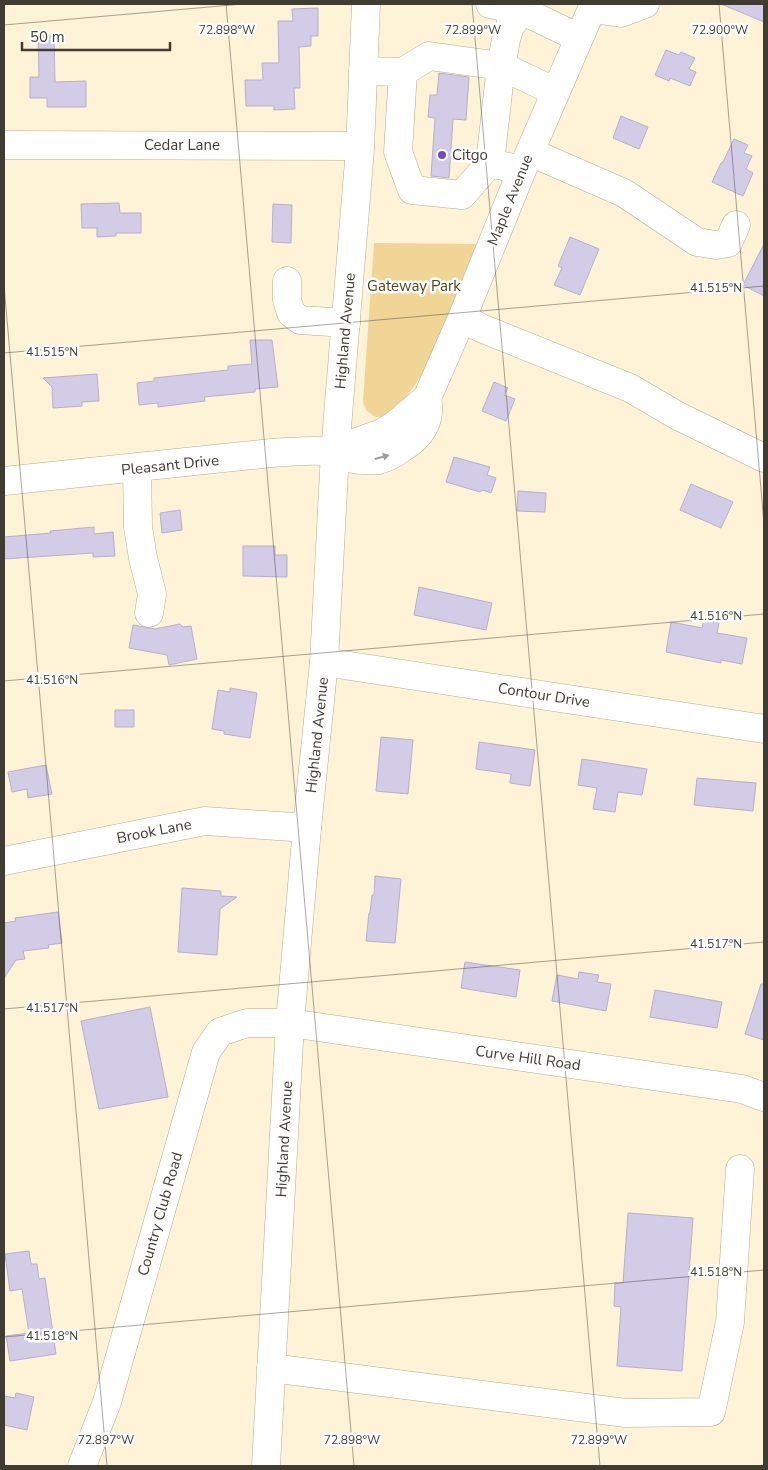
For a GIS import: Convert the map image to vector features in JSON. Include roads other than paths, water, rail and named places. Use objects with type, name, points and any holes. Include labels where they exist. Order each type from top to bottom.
[{"type":"main road","name":"Highland Avenue","points":[[266,1466],[290,1023],[324,662],[336,452],[360,147],[366,4]]},
{"type":"main road","points":[[490,4],[524,7],[579,38]]},
{"type":"main road","points":[[593,6],[621,13],[645,4]]},
{"type":"main road","name":"Maple Avenue","points":[[336,452],[349,445],[382,434],[427,398],[593,6]]},
{"type":"main road","points":[[403,72],[398,152],[412,190],[462,194],[490,163],[501,66],[510,26],[524,7]]},
{"type":"main road","points":[[363,71],[403,72],[429,56],[501,66],[556,92]]},
{"type":"main road","name":"Cedar Lane","points":[[4,145],[360,147],[398,152]]},
{"type":"main road","points":[[490,163],[526,161],[624,193],[697,242],[716,246],[728,243],[736,225]]},
{"type":"main road","points":[[287,281],[287,300],[291,314],[300,320],[346,323]]},
{"type":"main road","points":[[462,318],[481,328],[630,388],[678,416],[764,458]]},
{"type":"main road","name":"Pleasant Drive","points":[[4,481],[272,454],[313,451],[336,452]]},
{"type":"main road","points":[[137,468],[138,527],[152,594],[149,614]]},
{"type":"main road","name":"Contour Drive","points":[[324,662],[764,729]]},
{"type":"main road","name":"Brook Lane","points":[[4,861],[205,821],[307,828]]},
{"type":"main road","name":"Country Club Road","points":[[82,1466],[107,1402],[206,1052],[220,1032],[247,1023],[290,1023]]},
{"type":"main road","name":"Curve Hill Road","points":[[290,1023],[742,1089],[764,1097]]},
{"type":"main road","points":[[271,1368],[626,1413],[711,1412],[730,1322],[740,1169]]},
{"type":"place","name":"Citgo","points":[[442,155]]},
{"type":"park label","name":"Gateway Park","points":[[414,286]]}]
